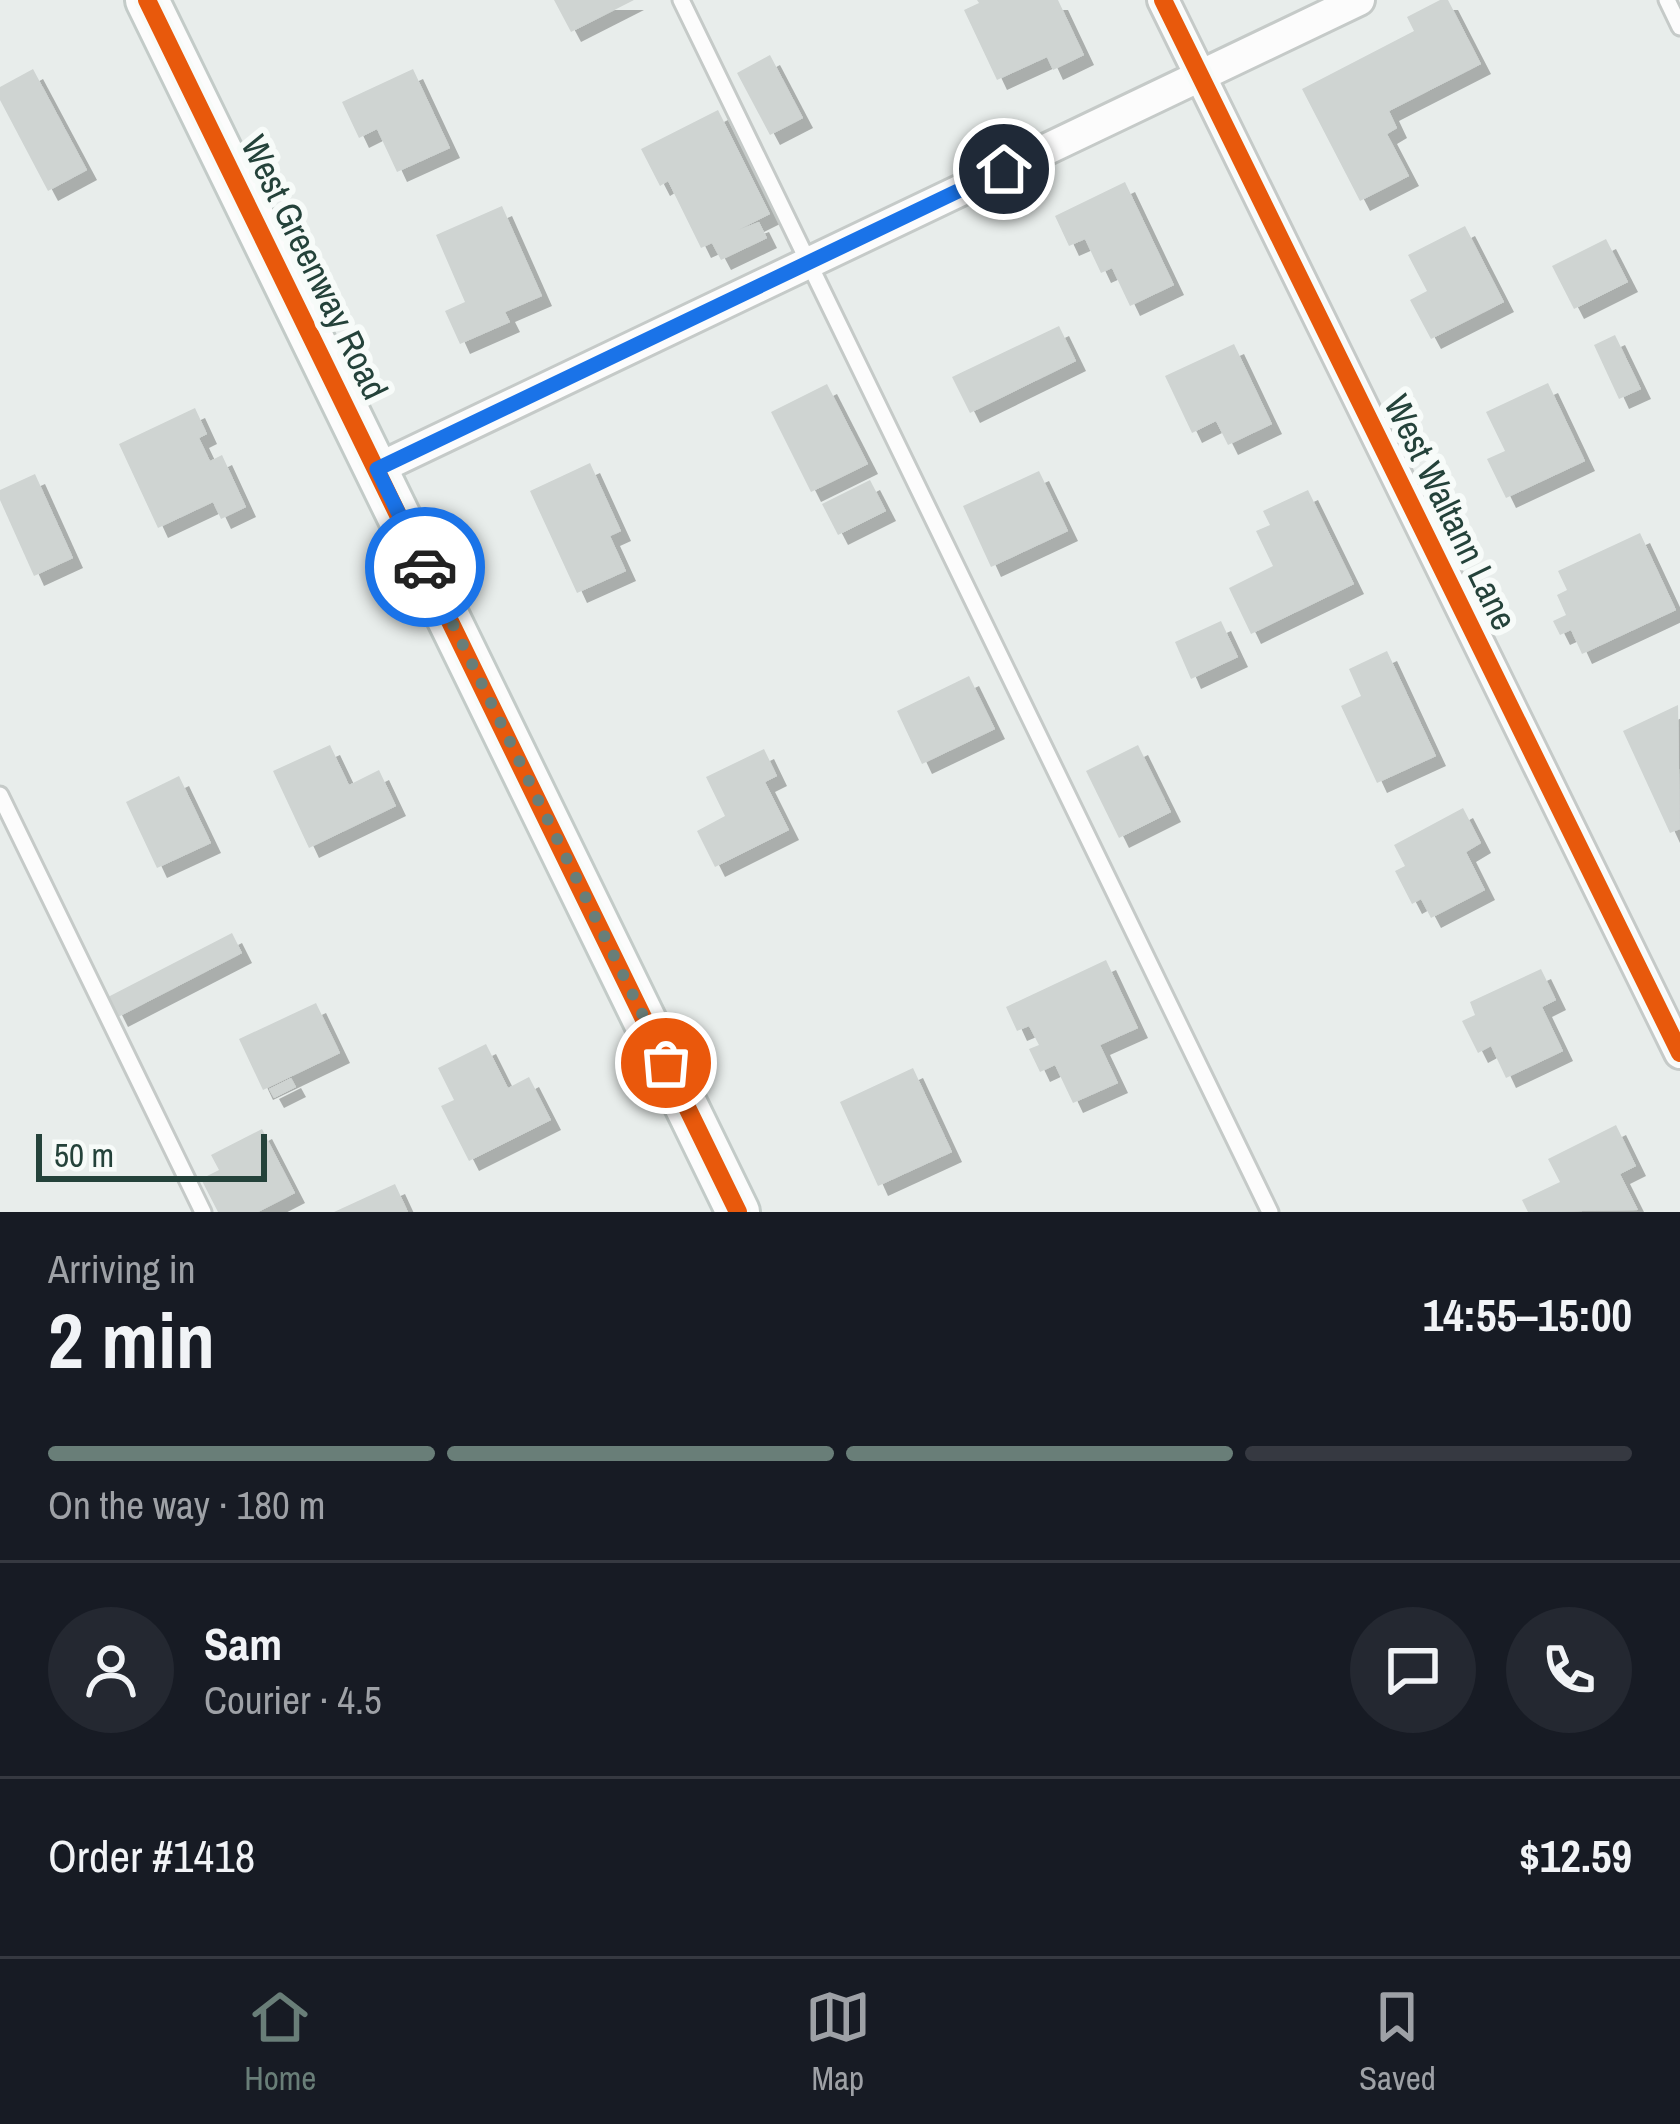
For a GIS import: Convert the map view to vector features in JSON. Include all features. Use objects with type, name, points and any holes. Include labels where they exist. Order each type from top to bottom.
[{"type":"main road","name":"West Greenway Road","points":[[147,0],[738,1212]]},
{"type":"street","name":"West Waltann Lane","points":[[1163,0],[1680,1053]]},
{"type":"street","points":[[377,469],[1359,0]]},
{"type":"lane","points":[[681,0],[1270,1212]]},
{"type":"lane","points":[[1667,0],[1680,27]]},
{"type":"lane","points":[[0,796],[203,1212]]},
{"type":"building","points":[[554,0],[634,0],[571,32]]},
{"type":"building","points":[[977,0],[1058,0],[1084,55],[1053,70],[1047,57],[997,80],[964,10]]},
{"type":"building","points":[[1448,0],[1481,64],[1389,111],[1397,128],[1387,134],[1409,176],[1360,201],[1302,89],[1414,31],[1407,17]]},
{"type":"building","points":[[770,55],[803,118],[770,135],[737,73]]},
{"type":"building","points":[[33,69],[87,170],[48,191],[0,100],[0,87]]},
{"type":"building","points":[[413,69],[450,148],[397,172],[377,129],[359,138],[342,102]]},
{"type":"building","points":[[718,110],[770,214],[738,230],[759,222],[767,238],[721,260],[712,243],[701,248],[668,181],[660,186],[641,149]]},
{"type":"building","points":[[1125,182],[1174,285],[1130,306],[1112,268],[1101,273],[1085,239],[1069,246],[1055,216]]},
{"type":"building","points":[[502,206],[542,296],[505,312],[510,322],[460,344],[445,311],[465,302],[436,235]]},
{"type":"building","points":[[1465,226],[1504,302],[1431,339],[1410,300],[1427,291],[1408,255]]},
{"type":"building","points":[[1606,239],[1628,282],[1574,309],[1552,266]]},
{"type":"building","points":[[1059,326],[1076,361],[970,413],[952,377]]},
{"type":"building","points":[[1615,335],[1641,389],[1619,399],[1594,345]]},
{"type":"building","points":[[1234,344],[1272,424],[1228,445],[1216,421],[1192,433],[1165,376]]},
{"type":"building","points":[[1548,383],[1585,461],[1506,498],[1487,459],[1505,451],[1486,412]]},
{"type":"building","points":[[827,384],[868,464],[811,492],[771,412]]},
{"type":"building","points":[[195,408],[207,434],[199,438],[210,461],[222,455],[246,507],[221,519],[213,502],[158,528],[119,444]]},
{"type":"building","points":[[590,463],[621,531],[610,536],[626,571],[577,593],[530,491]]},
{"type":"building","points":[[1039,471],[1068,531],[991,567],[963,506]]},
{"type":"building","points":[[35,474],[73,558],[34,576],[0,500],[0,490]]},
{"type":"building","points":[[870,480],[886,511],[838,535],[822,504]]},
{"type":"building","points":[[1308,490],[1354,584],[1251,634],[1229,588],[1273,566],[1256,531],[1270,525],[1263,511]]},
{"type":"building","points":[[1640,533],[1676,610],[1582,654],[1571,630],[1560,635],[1553,621],[1566,615],[1557,595],[1567,590],[1558,571]]},
{"type":"building","points":[[1221,621],[1238,657],[1191,679],[1175,642]]},
{"type":"building","points":[[1387,651],[1436,756],[1377,783],[1341,706],[1361,696],[1349,669]]},
{"type":"building","points":[[969,676],[995,729],[922,764],[897,711]]},
{"type":"building","points":[[1678,705],[1680,829],[1670,833],[1623,731]]},
{"type":"building","points":[[330,745],[349,785],[379,770],[396,806],[309,848],[273,771]]},
{"type":"building","points":[[1138,745],[1171,812],[1119,838],[1086,771]]},
{"type":"building","points":[[764,749],[777,776],[765,782],[789,830],[715,867],[697,831],[725,816],[706,777]]},
{"type":"building","points":[[179,776],[211,843],[157,868],[126,802]]},
{"type":"building","points":[[1463,808],[1481,843],[1466,852],[1485,890],[1431,918],[1421,899],[1412,904],[1395,871],[1405,866],[1394,845]]},
{"type":"building","points":[[232,933],[242,953],[118,1017],[108,997]]},
{"type":"building","points":[[1106,960],[1138,1028],[1100,1045],[1118,1083],[1073,1103],[1055,1065],[1040,1072],[1029,1049],[1039,1045],[1029,1026],[1017,1031],[1006,1007]]},
{"type":"building","points":[[1541,969],[1556,1000],[1542,1007],[1563,1051],[1506,1078],[1491,1046],[1478,1053],[1462,1021],[1475,1015],[1470,1002]]},
{"type":"building","points":[[316,1003],[340,1053],[263,1090],[239,1039]]},
{"type":"building","points":[[486,1044],[508,1088],[529,1077],[551,1120],[469,1161],[441,1106],[454,1100],[438,1068]]},
{"type":"building","points":[[913,1068],[952,1152],[878,1186],[840,1102]]},
{"type":"building","points":[[291,1078],[296,1087],[274,1098],[269,1089]]},
{"type":"building","points":[[1616,1125],[1636,1166],[1620,1174],[1638,1210],[1528,1212],[1522,1200],[1560,1182],[1548,1159]]},
{"type":"building","points":[[262,1129],[295,1193],[258,1212],[218,1212],[201,1179],[219,1170],[211,1155]]},
{"type":"building","points":[[395,1184],[408,1212],[334,1212]]},
{"type":"cycle path","points":[[147,0],[738,1212]]},
{"type":"cycle path","points":[[1163,0],[1680,1053]]},
{"type":"way so far","points":[[425,567],[666,1063]]},
{"type":"route","points":[[425,567],[377,469],[1004,169]]}]
